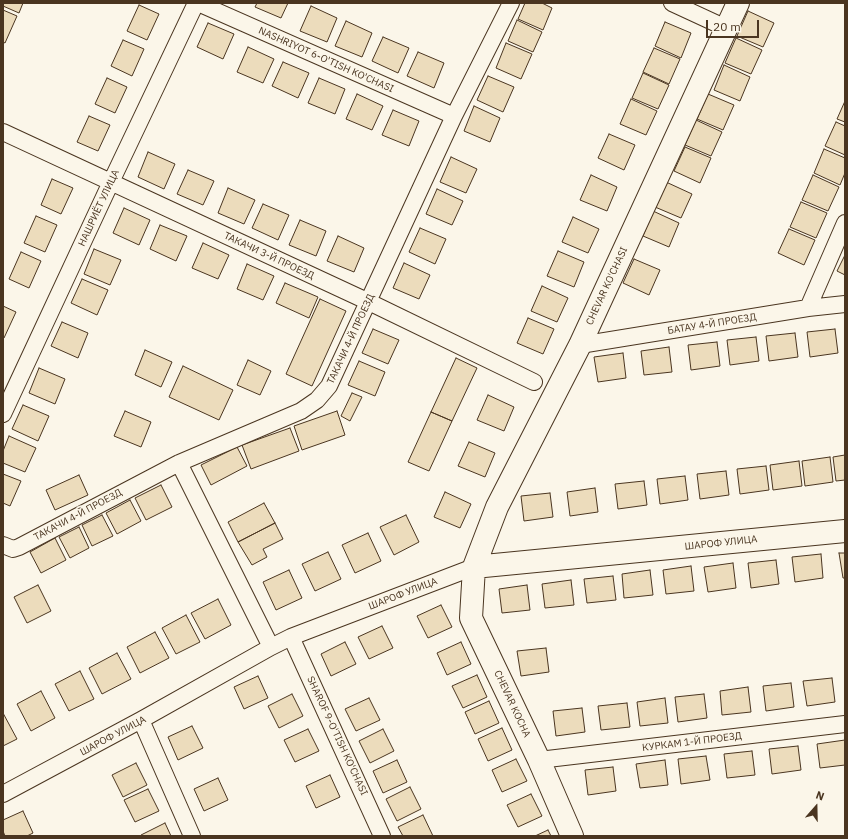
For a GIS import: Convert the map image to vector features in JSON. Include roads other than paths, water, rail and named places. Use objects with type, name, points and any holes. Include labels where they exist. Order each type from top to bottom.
[{"type":"street","name":"NASHRIYOT 6-O'TISH KO'CHASI","points":[[197,3],[454,116]]},
{"type":"street","name":"НАШРИЁТ УЛИЦА","points":[[3,414],[111,182],[197,3]]},
{"type":"street","name":"ТАКАЧИ 4-Й ПРОЕЗД","points":[[3,545],[13,549],[19,547],[179,463],[301,411],[317,400],[329,386],[454,116],[511,3]]},
{"type":"street","points":[[672,3],[726,28]]},
{"type":"street","name":"CHEVAR KO'CHASI","points":[[474,567],[497,507],[580,345],[738,3]]},
{"type":"street","name":"ТАКАЧИ 3-Й ПРОЕЗД","points":[[3,132],[369,302],[534,382]]},
{"type":"street","points":[[808,308],[845,223]]},
{"type":"street","name":"БАТАУ 4-Й ПРОЕЗД","points":[[580,345],[808,308],[845,304]]},
{"type":"street","points":[[179,463],[271,646]]},
{"type":"street","name":"ШАРОФ УЛИЦА","points":[[3,794],[141,720],[271,646],[474,567],[845,531]]},
{"type":"street","name":"CHEVAR KOCHA","points":[[474,567],[471,618],[539,760],[572,836]]},
{"type":"street","name":"SHAROF 9-O'TISH KO'CHASI","points":[[291,637],[382,836]]},
{"type":"street","points":[[141,720],[192,836]]},
{"type":"street","name":"КУРКАМ 1-Й ПРОЕЗД","points":[[539,760],[845,724]]}]
